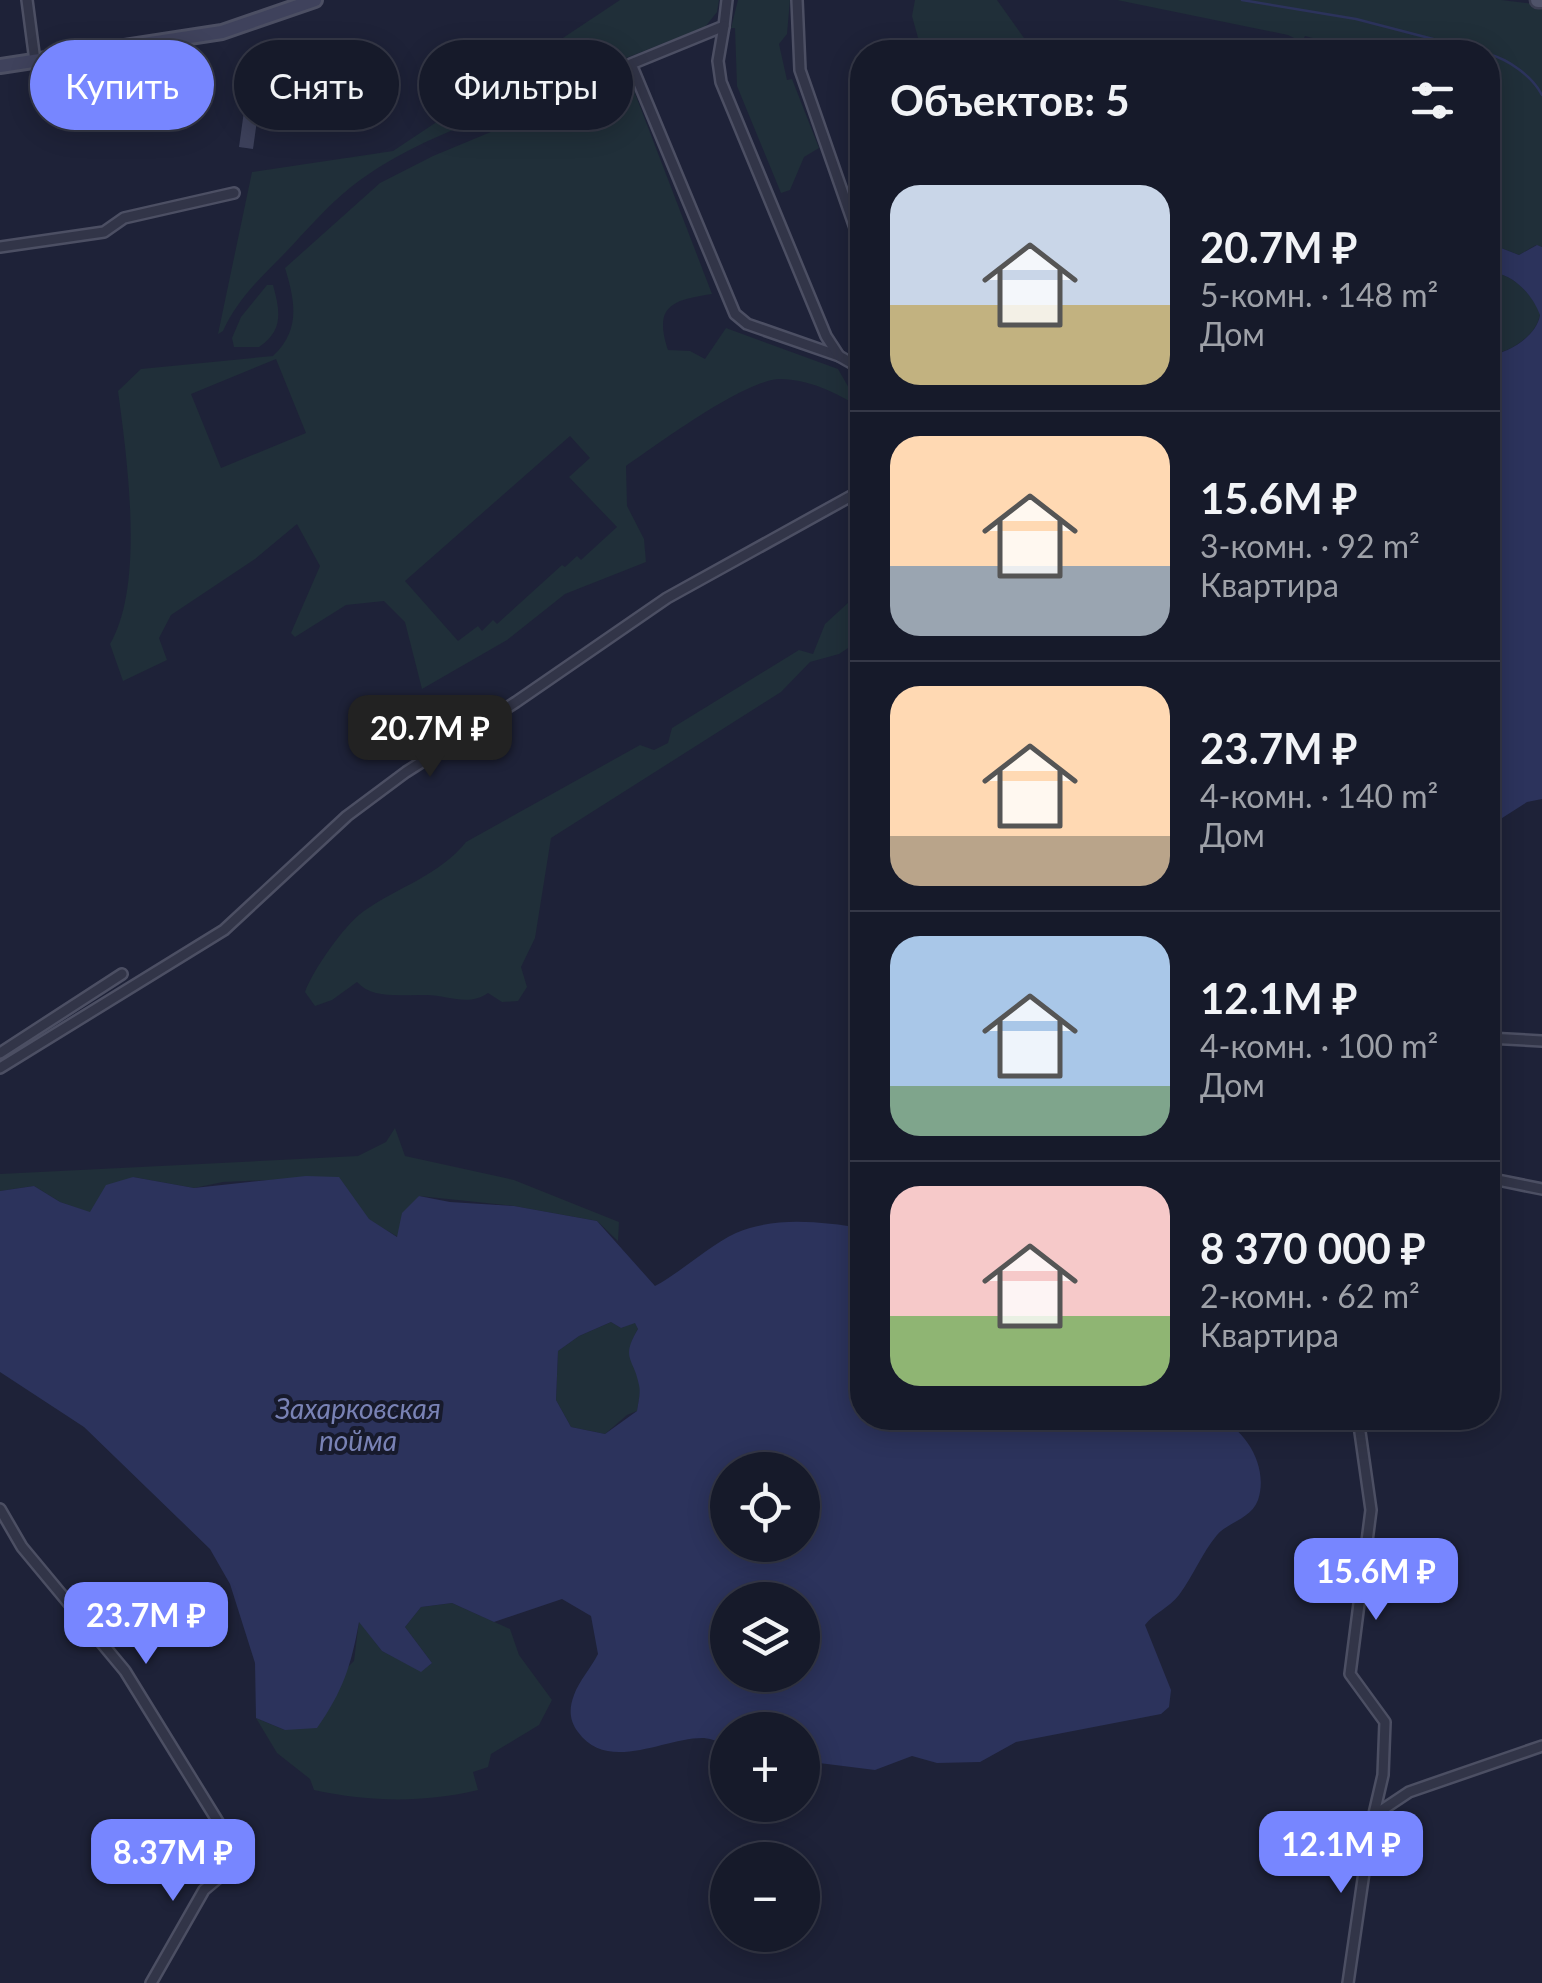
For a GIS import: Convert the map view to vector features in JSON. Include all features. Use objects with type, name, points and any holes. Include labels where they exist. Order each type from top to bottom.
[{"type":"main road","points":[[172,40],[222,32],[315,0]]},
{"type":"main road","points":[[0,66],[30,62]]},
{"type":"street","points":[[27,0],[32,40]]},
{"type":"street","points":[[728,0],[718,62],[721,82],[826,336],[838,356]]},
{"type":"street","points":[[799,3],[800,70],[850,214]]},
{"type":"street","points":[[724,26],[631,64],[728,305],[747,324],[850,362]]},
{"type":"street","points":[[0,247],[104,232],[124,218],[234,193]]},
{"type":"street","points":[[0,1068],[224,930],[347,816],[406,772],[667,598],[850,497]]},
{"type":"street","points":[[0,1052],[122,974]]},
{"type":"street","points":[[1500,1039],[1542,1041]]},
{"type":"street","points":[[1500,1180],[1542,1189]]},
{"type":"street","points":[[1348,1983],[1383,1774],[1384,1722],[1350,1674],[1370,1510],[1360,1430]]},
{"type":"street","points":[[0,1509],[22,1547],[125,1670],[241,1859],[204,1890],[152,1983]]},
{"type":"street","points":[[1373,1816],[1409,1792],[1542,1746]]},
{"type":"shaded area","points":[[620,0],[719,0],[717,12],[705,27],[633,55],[633,40],[560,40]]},
{"type":"shaded area","points":[[738,0],[790,0],[787,34],[779,44],[787,80],[792,79],[819,148],[804,157],[790,190],[781,193],[737,86],[735,28],[731,28]]},
{"type":"shaded area","points":[[915,0],[997,0],[1025,40],[919,40],[912,16]]},
{"type":"shaded area","points":[[1117,0],[1501,0],[1542,5],[1542,247],[1536,245],[1519,255],[1500,248],[1500,40],[1320,40],[1305,36],[1298,40]]},
{"type":"shaded area","points":[[633,88],[712,294],[670,307],[663,323],[668,350],[690,351],[705,359],[726,328],[838,369],[850,390],[850,402],[812,384],[780,379],[764,382],[702,415],[626,466],[627,506],[644,539],[646,562],[565,594],[507,640],[422,689],[405,622],[384,601],[346,605],[295,637],[291,633],[320,566],[297,524],[255,559],[171,615],[159,638],[167,660],[123,681],[110,644],[121,619],[130,556],[129,485],[118,391],[141,369],[273,356],[292,325],[291,292],[285,268],[380,183],[495,130],[633,130]],"holes":[[[276,359],[306,433],[221,468],[191,394]],[[570,436],[590,458],[569,477],[617,527],[581,560],[577,556],[565,567],[562,565],[497,624],[493,620],[482,631],[478,626],[458,641],[405,581]]]},
{"type":"shaded area","points":[[425,130],[453,130],[396,157],[351,187],[267,271],[218,334],[252,172],[393,151]]},
{"type":"shaded area","points":[[1500,274],[1520,285],[1540,314],[1533,330],[1500,352]]},
{"type":"shaded area","points":[[267,285],[273,285],[277,303],[278,319],[273,334],[259,347],[234,347],[232,338],[241,317]]},
{"type":"shaded area","points":[[850,601],[850,647],[810,662],[781,692],[551,838],[535,938],[521,967],[527,987],[518,1001],[502,1002],[488,993],[465,1000],[389,995],[371,991],[357,982],[332,1000],[315,1006],[305,992],[309,983],[339,937],[364,911],[431,872],[466,842],[640,745],[654,750],[668,743],[672,728],[799,650],[813,654],[825,624]]},
{"type":"shaded area","points":[[395,1128],[405,1156],[514,1180],[619,1222],[618,1241],[597,1221],[514,1206],[419,1196],[398,1237],[369,1220],[338,1177],[223,1182],[194,1188],[133,1177],[91,1213],[60,1202],[34,1186],[0,1191],[0,1174],[358,1156],[386,1142]]},
{"type":"shaded area","points":[[611,1322],[621,1328],[635,1322],[638,1329],[630,1352],[640,1385],[637,1411],[605,1434],[571,1427],[556,1400],[558,1351],[579,1336]]},
{"type":"shaded area","points":[[452,1603],[510,1629],[519,1655],[552,1700],[539,1725],[491,1754],[488,1767],[473,1772],[478,1790],[396,1799],[314,1790],[310,1779],[277,1753],[256,1718],[285,1730],[354,1661],[359,1621],[382,1651],[421,1671],[432,1663],[405,1627],[421,1607]]},
{"type":"water","points":[[1537,245],[1542,247],[1542,799],[1527,802],[1500,819],[1500,352],[1533,330],[1540,315],[1520,285],[1500,274],[1500,248],[1519,255]]},
{"type":"water","name":"Захарковская пойма","points":[[306,1176],[339,1177],[369,1219],[397,1237],[402,1213],[419,1196],[514,1206],[597,1221],[655,1286],[726,1238],[751,1228],[799,1222],[850,1226],[850,1430],[1236,1430],[1258,1462],[1258,1500],[1250,1512],[1217,1535],[1179,1595],[1145,1625],[1171,1690],[1169,1707],[1161,1714],[1016,1742],[980,1762],[937,1763],[912,1756],[875,1770],[820,1763],[820,1712],[710,1712],[710,1740],[605,1751],[590,1744],[571,1718],[574,1695],[598,1654],[591,1616],[562,1599],[494,1622],[452,1603],[421,1607],[405,1627],[432,1663],[421,1672],[382,1651],[359,1622],[345,1678],[317,1728],[285,1730],[256,1718],[255,1663],[230,1584],[210,1549],[84,1427],[0,1372],[0,1191],[34,1186],[60,1202],[90,1212],[106,1185],[133,1177],[194,1188]],"holes":[[[611,1322],[621,1328],[635,1323],[638,1329],[629,1353],[640,1388],[637,1411],[605,1434],[571,1427],[556,1400],[558,1351],[579,1336]]]},
{"type":"building","points":[[241,130],[256,130],[253,149],[239,147]]},
{"type":"waterway","points":[[1242,0],[1356,19],[1437,40]]},
{"type":"waterway","points":[[1500,59],[1519,69],[1542,95]]}]
